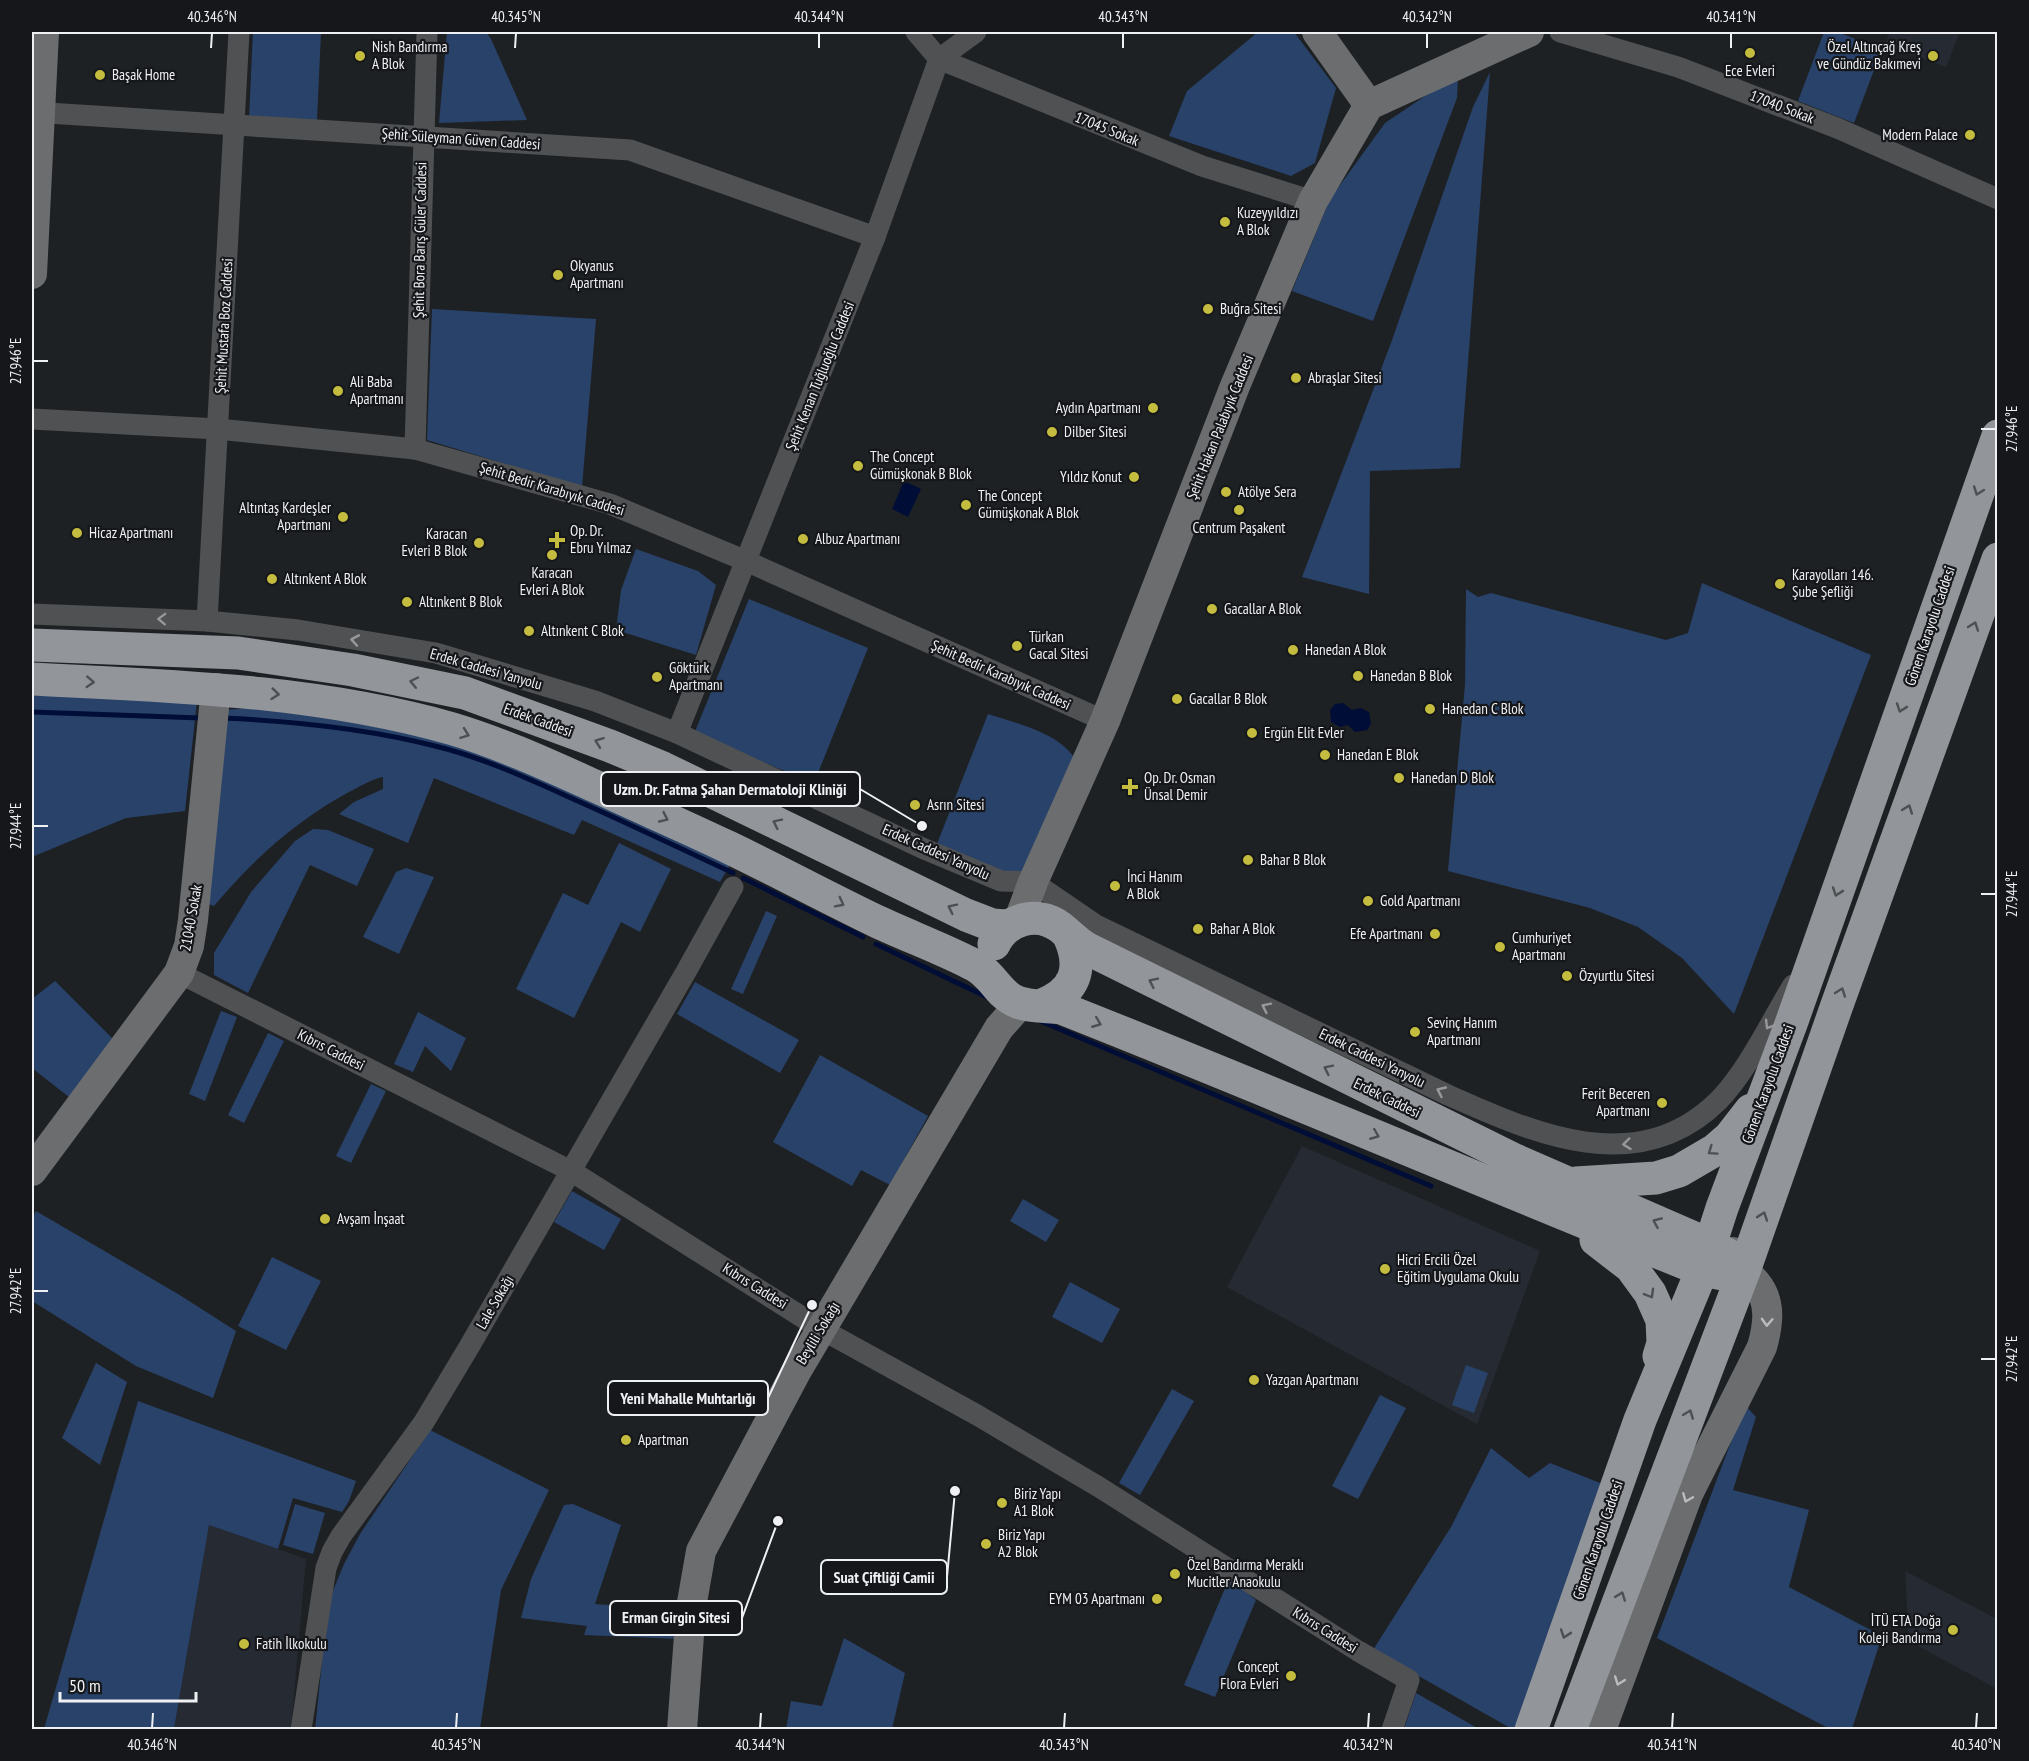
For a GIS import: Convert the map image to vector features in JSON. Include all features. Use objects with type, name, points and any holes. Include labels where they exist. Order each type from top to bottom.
[{"type":"highway","name":"Gönen Karayolu Caddesi","points":[[1531,1730],[1640,1420],[1706,1258],[1791,1024],[1998,436]]},
{"type":"highway","points":[[1570,1730],[1744,1271],[1998,559]]},
{"type":"highway","name":"Erdek Caddesi","points":[[32,645],[238,653],[353,670],[465,693],[663,768],[966,915],[992,925],[1034,913],[1086,948],[1515,1160],[1566,1199]]},
{"type":"highway","name":"Erdek Caddesi","points":[[32,679],[216,688],[297,697],[371,710],[454,730],[541,762],[732,849],[877,922],[975,965],[1015,995],[1061,1008],[1286,1098],[1566,1199],[1706,1258],[1730,1256],[1744,1271]]},
{"type":"highway","points":[[1034,913],[1075,949],[1077,963],[1074,977],[1067,989],[1056,999],[1015,995],[989,964],[991,949],[997,937],[1034,913]]},
{"type":"highway","points":[[1566,1199],[1656,1178],[1679,1171],[1699,1160],[1730,1137],[1753,1107],[1773,1072]]},
{"type":"highway","points":[[1566,1199],[1631,1267],[1650,1293],[1662,1320],[1663,1343],[1640,1420]]},
{"type":"street","points":[[32,274],[36,113],[44,32]]},
{"type":"street","name":"Şehit Mustafa Boz Caddesi","points":[[207,621],[239,32]]},
{"type":"street","name":"Şehit Bora Barış Güler Caddesi","points":[[415,448],[422,137],[427,32]]},
{"type":"street","name":"17045 Sokak","points":[[916,32],[939,59],[1191,162],[1313,201]]},
{"type":"street","points":[[939,59],[976,32]]},
{"type":"street","points":[[1317,32],[1369,105],[1529,32]]},
{"type":"street","name":"17040 Sokak","points":[[1560,32],[1699,75],[1837,128],[1998,199]]},
{"type":"street","name":"Şehit Kenan Tuğluoğlu Caddesi","points":[[677,733],[875,237],[939,59]]},
{"type":"street","name":"Şehit Hakan Palabıyık Caddesi","points":[[1034,913],[1104,722],[1235,386],[1313,201],[1369,105]]},
{"type":"street","name":"Şehit Süleyman Güven Caddesi","points":[[36,113],[630,150],[875,237]]},
{"type":"street","name":"Şehit Bedir Karabıyık Caddesi","points":[[32,419],[218,429],[415,448],[610,504],[746,561],[1104,722]]},
{"type":"street","name":"Erdek Caddesi Yanyolu","points":[[32,614],[207,621],[298,630],[436,654],[595,701],[677,733],[922,848],[1001,881],[1034,913],[1096,925],[1498,1117],[1560,1137],[1598,1145],[1637,1143],[1656,1138],[1690,1122],[1719,1100],[1741,1071],[1821,939]]},
{"type":"street","name":"21040 Sokak","points":[[32,1171],[179,973],[189,946],[193,920],[216,688]]},
{"type":"street","name":"Lale Sokağı","points":[[301,1730],[326,1568],[332,1552],[382,1478],[424,1422],[734,887]]},
{"type":"street","name":"Kıbrıs Caddesi","points":[[179,973],[571,1171],[821,1329],[977,1415],[1099,1487],[1358,1651],[1409,1680],[1392,1730]]},
{"type":"street","name":"Beylili Sokağı","points":[[682,1730],[691,1608],[701,1551],[795,1372],[999,1028],[1015,995]]},
{"type":"street","points":[[1601,1730],[1688,1494],[1762,1347],[1768,1327],[1763,1295],[1732,1252],[1728,1238],[1730,1215],[1781,1062],[1791,1024]]},
{"type":"shaded area","points":[[253,32],[321,32],[317,120],[249,118]]},
{"type":"shaded area","points":[[447,32],[486,32],[527,120],[439,123]]},
{"type":"shaded area","points":[[1258,32],[1294,32],[1336,88],[1315,163],[1291,176],[1169,136],[1187,91]]},
{"type":"shaded area","points":[[1824,32],[1837,32],[1882,49],[1854,123],[1798,101]]},
{"type":"shaded area","name":"Özel Altınçağ Kreş ve Gündüz Bakımevi","points":[[1890,32],[1960,32],[1946,67],[1885,45]]},
{"type":"shaded area","points":[[1490,72],[1460,468],[1370,471],[1369,594],[1302,577],[1391,343],[1473,107]]},
{"type":"shaded area","points":[[1458,78],[1457,98],[1373,321],[1292,291],[1330,199],[1385,123],[1434,90]]},
{"type":"shaded area","points":[[432,309],[596,319],[582,487],[427,440]]},
{"type":"shaded area","points":[[904,481],[921,489],[908,517],[892,509]]},
{"type":"shaded area","points":[[636,549],[698,571],[716,585],[696,655],[616,630],[621,590]]},
{"type":"shaded area","points":[[1702,583],[1871,655],[1734,1014],[1682,958],[1638,927],[1590,908],[1448,871],[1465,685],[1466,589],[1478,597],[1491,593],[1666,640],[1688,633]]},
{"type":"shaded area","points":[[749,599],[868,648],[814,783],[694,734]]},
{"type":"shaded area","points":[[32,695],[197,701],[185,811],[126,818],[32,857]]},
{"type":"shaded area","points":[[264,703],[459,739],[733,860],[720,882],[582,820],[574,835],[434,778],[408,843],[339,814],[354,802],[383,789],[383,777],[349,792],[311,815],[243,873],[214,906],[206,903],[226,710],[247,708]]},
{"type":"shaded area","points":[[1343,703],[1352,710],[1361,708],[1369,712],[1371,724],[1367,730],[1355,732],[1348,725],[1340,727],[1331,722],[1330,710],[1335,704]]},
{"type":"shaded area","points":[[988,714],[1048,736],[1059,742],[1076,760],[1032,877],[1001,878],[935,849]]},
{"type":"shaded area","points":[[313,829],[328,830],[374,849],[357,886],[310,865],[248,993],[214,975],[214,953],[251,892],[295,841]]},
{"type":"shaded area","points":[[619,843],[671,869],[640,932],[621,922],[574,1018],[516,989],[563,893],[588,905]]},
{"type":"shaded area","points":[[406,868],[434,877],[399,954],[363,937],[396,872]]},
{"type":"shaded area","points":[[766,911],[777,916],[743,994],[731,989]]},
{"type":"shaded area","points":[[55,981],[113,1039],[69,1097],[32,1068],[32,999]]},
{"type":"shaded area","points":[[695,982],[799,1040],[780,1073],[677,1014]]},
{"type":"shaded area","points":[[221,1011],[237,1017],[205,1101],[189,1094]]},
{"type":"shaded area","points":[[418,1012],[466,1038],[451,1071],[425,1046],[413,1072],[394,1064]]},
{"type":"shaded area","points":[[268,1033],[284,1041],[244,1123],[228,1115]]},
{"type":"shaded area","points":[[820,1055],[928,1116],[890,1185],[861,1170],[852,1186],[773,1142]]},
{"type":"shaded area","points":[[371,1084],[386,1091],[351,1163],[336,1156]]},
{"type":"shaded area","name":"Hicri Ercili Özel Eğitim Uygulama Okulu","points":[[1302,1146],[1540,1251],[1477,1424],[1227,1287]]},
{"type":"shaded area","points":[[572,1191],[621,1219],[604,1250],[554,1222]]},
{"type":"shaded area","points":[[1023,1199],[1059,1220],[1046,1242],[1010,1221]]},
{"type":"shaded area","points":[[36,1211],[178,1294],[236,1331],[213,1398],[136,1366],[32,1301],[32,1218]]},
{"type":"shaded area","points":[[272,1257],[321,1281],[286,1350],[238,1326]]},
{"type":"shaded area","points":[[1070,1282],[1120,1309],[1102,1343],[1052,1317]]},
{"type":"shaded area","points":[[96,1363],[127,1382],[100,1465],[62,1438]]},
{"type":"shaded area","points":[[1466,1365],[1488,1373],[1474,1413],[1452,1405]]},
{"type":"shaded area","points":[[1172,1389],[1194,1401],[1140,1495],[1119,1483]]},
{"type":"shaded area","points":[[1380,1395],[1406,1408],[1358,1499],[1332,1486]]},
{"type":"shaded area","points":[[138,1401],[356,1481],[349,1501],[342,1512],[293,1498],[278,1549],[209,1525],[174,1729],[44,1729]]},
{"type":"shaded area","points":[[1745,1405],[1756,1417],[1733,1490],[1809,1510],[1789,1587],[1882,1636],[1852,1729],[1830,1729],[1657,1638]]},
{"type":"shaded area","points":[[430,1430],[549,1490],[501,1590],[480,1729],[315,1730],[328,1603],[344,1564],[360,1534]]},
{"type":"shaded area","points":[[1491,1448],[1529,1478],[1550,1463],[1605,1485],[1518,1729],[1512,1729],[1373,1650],[1451,1527]]},
{"type":"shaded area","points":[[295,1504],[325,1513],[313,1554],[283,1545]]},
{"type":"shaded area","points":[[573,1504],[621,1525],[595,1604],[679,1610],[678,1639],[584,1635],[587,1626],[521,1618],[531,1579],[564,1505]]},
{"type":"shaded area","name":"Fatih İlkokulu","points":[[209,1525],[306,1559],[291,1729],[174,1730]]},
{"type":"shaded area","name":"İTÜ ETA Doğa Koleji Bandırma","points":[[1905,1571],[1997,1619],[1997,1689],[1909,1641]]},
{"type":"shaded area","points":[[1229,1579],[1256,1600],[1215,1697],[1184,1685]]},
{"type":"shaded area","points":[[844,1638],[905,1673],[892,1729],[786,1729],[791,1701],[822,1706]]},
{"type":"shaded area","points":[[1416,1693],[1479,1729],[1404,1729]]},
{"type":"waterway","points":[[32,712],[201,718]]},
{"type":"waterway","points":[[223,718],[357,730],[454,751],[527,778],[733,873]]},
{"type":"waterway","points":[[743,878],[863,937]]},
{"type":"waterway","points":[[876,944],[989,998]]},
{"type":"waterway","points":[[1038,1020],[1431,1186]]},
{"type":"place","name":"Ece Evleri","points":[[1750,53]]},
{"type":"place","name":"Nish Bandırma A Blok","points":[[360,56]]},
{"type":"place","name":"Özel Altınçağ Kreş ve Gündüz Bakımevi","points":[[1933,56]]},
{"type":"place","name":"Başak Home","points":[[100,75]]},
{"type":"place","name":"Modern Palace","points":[[1970,135]]},
{"type":"place","name":"Kuzeyyıldızı A Blok","points":[[1225,222]]},
{"type":"place","name":"Okyanus Apartmanı","points":[[558,275]]},
{"type":"place","name":"Buğra Sitesi","points":[[1208,309]]},
{"type":"place","name":"Abraşlar Sitesi","points":[[1296,378]]},
{"type":"place","name":"Ali Baba Apartmanı","points":[[338,391]]},
{"type":"place","name":"Aydın Apartmanı","points":[[1153,408]]},
{"type":"place","name":"Dilber Sitesi","points":[[1052,432]]},
{"type":"place","name":"The Concept Gümüşkonak B Blok","points":[[858,466]]},
{"type":"place","name":"Yıldız Konut","points":[[1134,477]]},
{"type":"place","name":"Atölye Sera","points":[[1226,492]]},
{"type":"place","name":"The Concept Gümüşkonak A Blok","points":[[966,505]]},
{"type":"place","name":"Centrum Paşakent","points":[[1239,510]]},
{"type":"place","name":"Altıntaş Kardeşler Apartmanı","points":[[343,517]]},
{"type":"place","name":"Hicaz Apartmanı","points":[[77,533]]},
{"type":"place","name":"Albuz Apartmanı","points":[[803,539]]},
{"type":"place","name":"Op. Dr. Ebru Yılmaz","points":[[557,540]]},
{"type":"place","name":"Karacan Evleri B Blok","points":[[479,543]]},
{"type":"place","name":"Karacan Evleri A Blok","points":[[552,555]]},
{"type":"place","name":"Altınkent A Blok","points":[[272,579]]},
{"type":"place","name":"Karayolları 146. Şube Şefliği","points":[[1780,584]]},
{"type":"place","name":"Altınkent B Blok","points":[[407,602]]},
{"type":"place","name":"Gacallar A Blok","points":[[1212,609]]},
{"type":"place","name":"Altınkent C Blok","points":[[529,631]]},
{"type":"place","name":"Türkan Gacal Sitesi","points":[[1017,646]]},
{"type":"place","name":"Hanedan A Blok","points":[[1293,650]]},
{"type":"place","name":"Hanedan B Blok","points":[[1358,676]]},
{"type":"place","name":"Göktürk Apartmanı","points":[[657,677]]},
{"type":"place","name":"Gacallar B Blok","points":[[1177,699]]},
{"type":"place","name":"Hanedan C Blok","points":[[1430,709]]},
{"type":"place","name":"Ergün Elit Evler","points":[[1252,733]]},
{"type":"place","name":"Hanedan E Blok","points":[[1325,755]]},
{"type":"place","name":"Hanedan D Blok","points":[[1399,778]]},
{"type":"place","name":"Op. Dr. Osman Ünsal Demir","points":[[1130,787]]},
{"type":"place","name":"Asrın Sitesi","points":[[915,805]]},
{"type":"place","name":"Uzm. Dr. Fatma Şahan Dermatoloji Kliniği","points":[[922,826]]},
{"type":"place","name":"Bahar B Blok","points":[[1248,860]]},
{"type":"place","name":"İnci Hanım A Blok","points":[[1115,886]]},
{"type":"place","name":"Gold Apartmanı","points":[[1368,901]]},
{"type":"place","name":"Bahar A Blok","points":[[1198,929]]},
{"type":"place","name":"Efe Apartmanı","points":[[1435,934]]},
{"type":"place","name":"Cumhuriyet Apartmanı","points":[[1500,947]]},
{"type":"place","name":"Özyurtlu Sitesi","points":[[1567,976]]},
{"type":"place","name":"Sevinç Hanım Apartmanı","points":[[1415,1032]]},
{"type":"place","name":"Ferit Beceren Apartmanı","points":[[1662,1103]]},
{"type":"place","name":"Avşam İnşaat","points":[[325,1219]]},
{"type":"place","name":"Hicri Ercili Özel Eğitim Uygulama Okulu","points":[[1385,1269]]},
{"type":"place","name":"Yeni Mahalle Muhtarlığı","points":[[812,1305]]},
{"type":"place","name":"Yazgan Apartmanı","points":[[1254,1380]]},
{"type":"place","name":"Apartman","points":[[626,1440]]},
{"type":"place","name":"Suat Çiftliği Camii","points":[[955,1491]]},
{"type":"place","name":"Biriz Yapı A1 Blok","points":[[1002,1503]]},
{"type":"place","name":"Erman Girgin Sitesi","points":[[778,1521]]},
{"type":"place","name":"Biriz Yapı A2 Blok","points":[[986,1544]]},
{"type":"place","name":"Özel Bandırma Meraklı Mucitler Anaokulu","points":[[1175,1574]]},
{"type":"place","name":"EYM 03 Apartmanı","points":[[1157,1599]]},
{"type":"place","name":"İTÜ ETA Doğa Koleji Bandırma","points":[[1953,1630]]},
{"type":"place","name":"Fatih İlkokulu","points":[[244,1644]]},
{"type":"place","name":"Concept Flora Evleri","points":[[1291,1676]]}]
